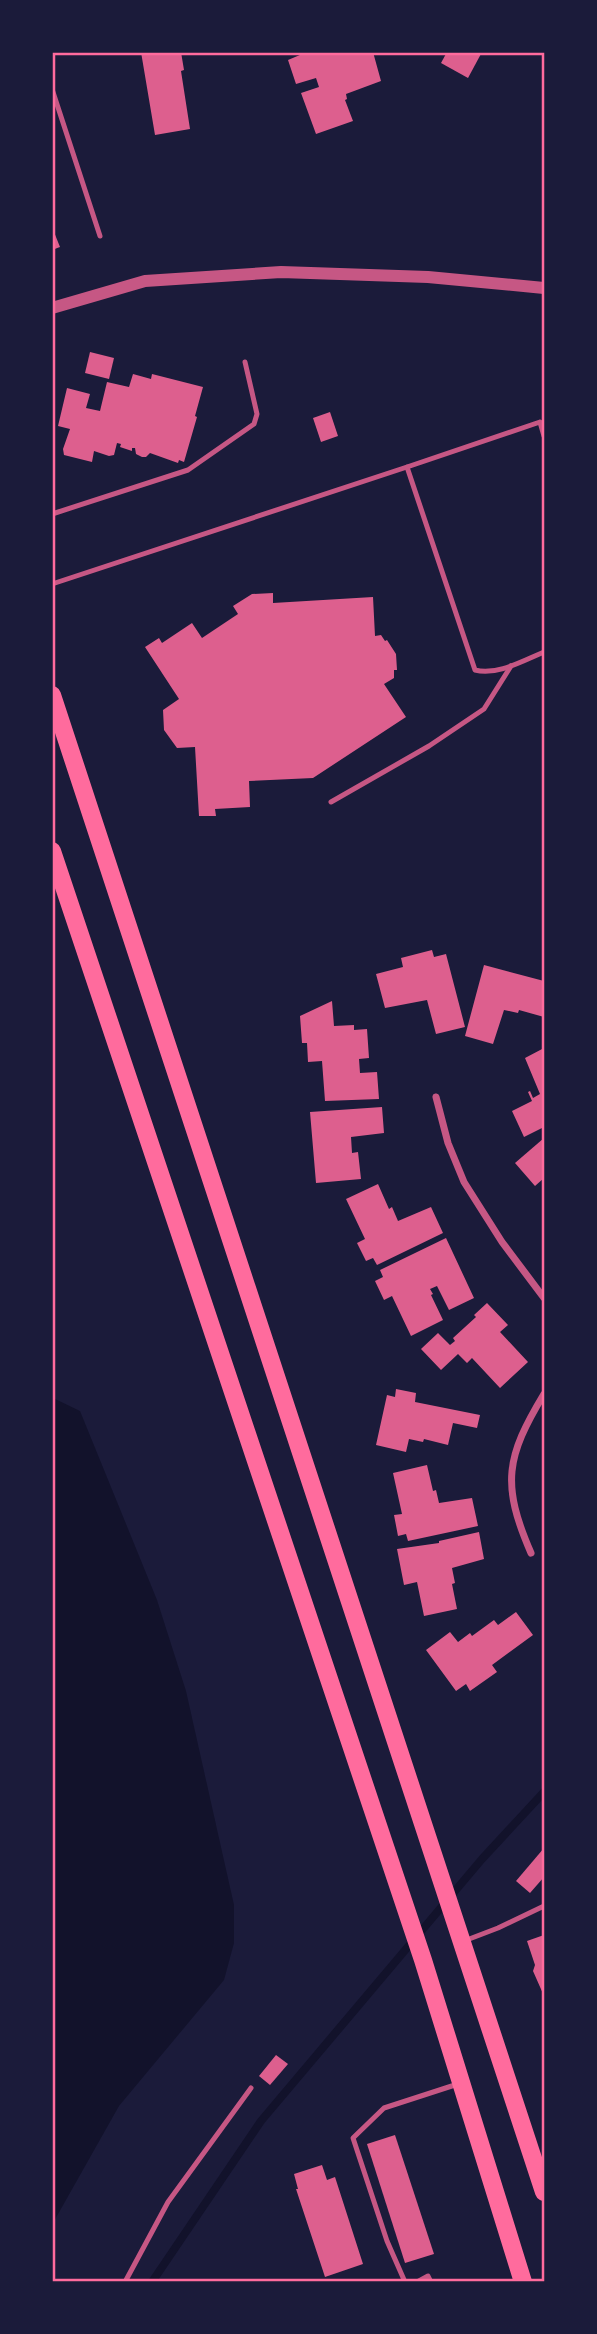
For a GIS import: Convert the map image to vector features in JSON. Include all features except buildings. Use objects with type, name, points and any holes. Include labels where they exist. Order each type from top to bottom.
[{"type":"main road","points":[[52,695],[544,2192]]},
{"type":"main road","points":[[52,851],[409,1916],[523,2281]]},
{"type":"street","points":[[52,308],[145,281],[281,272],[428,277],[544,288]]},
{"type":"street","points":[[436,1097],[448,1143],[464,1182],[502,1242],[544,1298]]},
{"type":"street","points":[[531,1553],[518,1523],[512,1496],[512,1465],[522,1430],[544,1394]]},
{"type":"lane","points":[[52,89],[100,236]]},
{"type":"lane","points":[[52,514],[187,470],[254,424],[257,414],[245,362]]},
{"type":"lane","points":[[52,584],[540,422],[544,436]]},
{"type":"lane","points":[[407,467],[475,670],[485,672],[511,666],[544,652]]},
{"type":"lane","points":[[331,802],[429,746],[484,709],[511,666]]},
{"type":"lane","points":[[461,1942],[544,1906]]},
{"type":"lane","points":[[405,2281],[387,2241],[353,2138],[384,2108],[461,2082]]},
{"type":"lane","points":[[125,2281],[168,2202],[251,2088]]},
{"type":"lane","points":[[417,2281],[428,2276],[431,2281]]},
{"type":"shaded area","points":[[53,1398],[80,1411],[157,1600],[186,1691],[234,1905],[234,1943],[224,1980],[119,2106],[53,2223]]},
{"type":"waterway","points":[[152,2282],[261,2121],[482,1859],[544,1792]]}]
